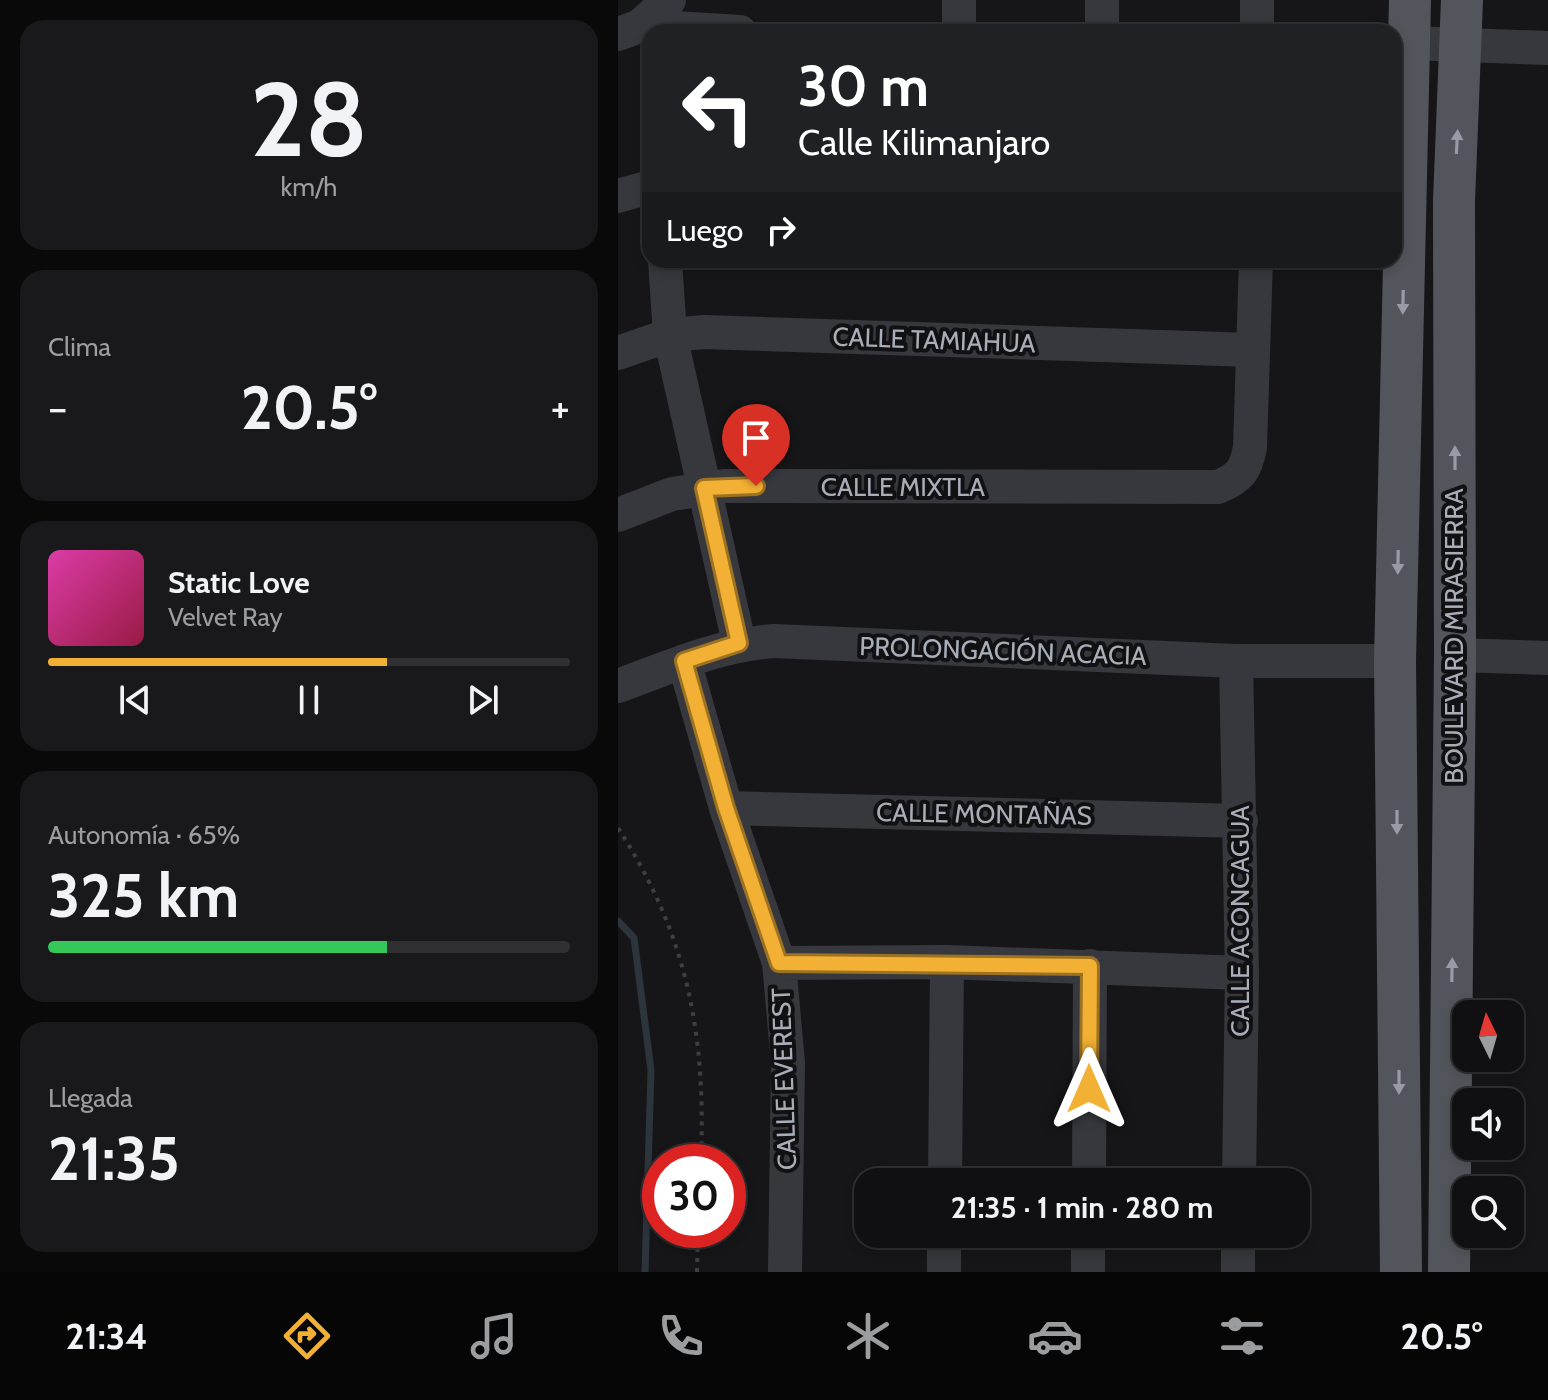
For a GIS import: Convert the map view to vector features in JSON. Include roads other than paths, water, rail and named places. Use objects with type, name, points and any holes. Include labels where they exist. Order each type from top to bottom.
[{"type":"main road","points":[[1402,167],[1410,0]]},
{"type":"main road","name":"BOULEVARD MIRASIERRA","points":[[1449,1272],[1455,655],[1454,201],[1462,0]]},
{"type":"main road","points":[[1399,268],[1395,661],[1401,1272]]},
{"type":"street","points":[[629,30],[669,0]]},
{"type":"street","points":[[959,0],[959,24]]},
{"type":"street","points":[[1102,0],[1102,24]]},
{"type":"street","points":[[1257,0],[1257,24]]},
{"type":"street","points":[[1410,43],[1548,48]]},
{"type":"street","points":[[618,196],[642,189]]},
{"type":"street","points":[[1402,198],[1454,201]]},
{"type":"street","points":[[666,268],[670,335],[739,643]]},
{"type":"street","name":"CALLE MIXTLA","points":[[618,515],[672,494],[704,488],[1193,489],[1218,487],[1237,480],[1247,466],[1256,268]]},
{"type":"street","name":"CALLE TAMIAHUA","points":[[618,353],[670,335],[704,332],[1253,350]]},
{"type":"street","name":"PROLONGACIÓN ACACIA","points":[[618,686],[739,643],[774,641],[1236,661],[1395,661]]},
{"type":"street","points":[[1455,655],[1548,658]]},
{"type":"street","name":"CALLE EVEREST","points":[[684,661],[726,808],[779,963],[788,1063],[785,1272]]},
{"type":"street","name":"CALLE ACONCAGUA","points":[[1236,661],[1242,973],[1239,1168]]},
{"type":"street","name":"CALLE MONTAÑAS","points":[[726,808],[1241,821]]},
{"type":"street","points":[[779,963],[947,962],[1242,973]]},
{"type":"street","points":[[945,1168],[947,962]]},
{"type":"street","points":[[1089,1168],[1090,966]]},
{"type":"street","points":[[944,1248],[944,1272]]},
{"type":"street","points":[[1088,1248],[1088,1272]]},
{"type":"street","points":[[1238,1248],[1238,1272]]},
{"type":"waterway","points":[[618,921],[634,938],[651,1070],[645,1272]]}]
